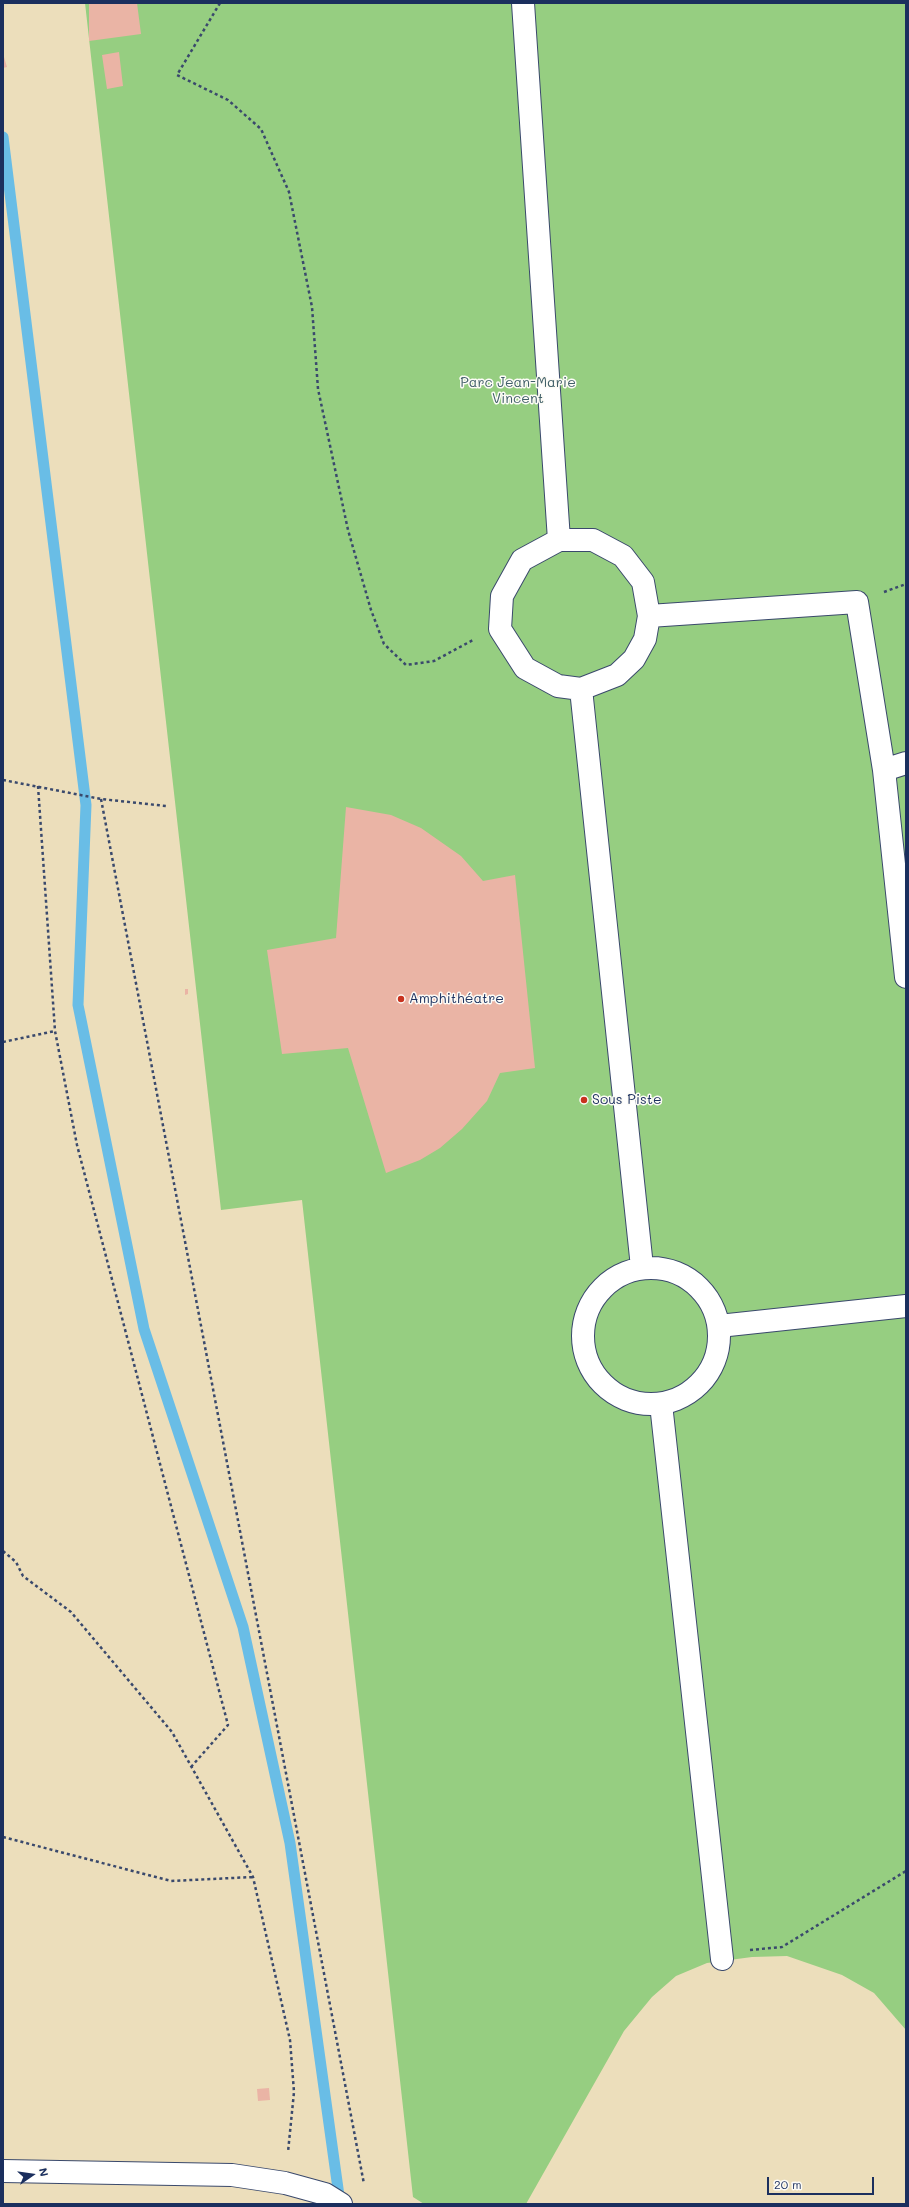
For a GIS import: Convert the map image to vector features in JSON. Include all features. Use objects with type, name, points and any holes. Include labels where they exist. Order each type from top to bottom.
[{"type":"street","points":[[523,3],[559,540]]},
{"type":"street","points":[[559,540],[593,540],[623,556],[643,582],[649,616],[645,639],[634,659],[617,675],[581,688],[558,686],[525,668],[500,629],[502,596],[522,560],[559,540]]},
{"type":"street","points":[[649,616],[857,602],[884,770],[906,977]]},
{"type":"street","points":[[581,688],[642,1267]]},
{"type":"street","points":[[884,770],[906,762]]},
{"type":"street","points":[[642,1267],[669,1269],[693,1281],[710,1301],[719,1326],[715,1362],[693,1390],[661,1404],[634,1403],[610,1391],[592,1371],[583,1345],[585,1318],[597,1294],[617,1276],[642,1267]]},
{"type":"street","points":[[719,1326],[906,1306]]},
{"type":"street","points":[[661,1404],[722,1955]]},
{"type":"street","points":[[3,2170],[232,2175],[285,2182],[338,2201]]},
{"type":"path","points":[[220,3],[178,75],[228,100],[261,129],[289,192],[312,307],[318,389],[348,530],[371,610],[384,644],[406,665],[434,661],[470,641],[500,629]]},
{"type":"path","points":[[3,780],[101,799],[166,806]]},
{"type":"path","points":[[38,786],[55,1031],[77,1145],[98,1232],[228,1725],[191,1767]]},
{"type":"path","points":[[101,799],[365,2188]]},
{"type":"path","points":[[3,1042],[55,1031]]},
{"type":"path","points":[[3,1551],[16,1562],[23,1576],[71,1612],[172,1732],[253,1877],[290,2040],[294,2092],[285,2182]]},
{"type":"path","points":[[3,1837],[171,1881],[253,1877]]},
{"type":"path","points":[[722,1955],[782,1947],[906,1871]]},
{"type":"green space","name":"Parc Jean-Marie Vincent","points":[[85,3],[906,3],[906,2030],[874,1993],[842,1975],[787,1956],[752,1957],[707,1963],[676,1976],[652,1997],[624,2031],[526,2204],[424,2204],[413,2197],[302,1200],[221,1210]]},
{"type":"building","points":[[89,3],[137,3],[141,34],[89,41]]},
{"type":"building","points":[[119,52],[123,86],[107,89],[102,55]]},
{"type":"building","points":[[4,57],[7,67],[3,68],[3,58]]},
{"type":"building","name":"Amphithéatre","points":[[346,807],[391,815],[421,828],[461,856],[483,881],[515,875],[535,1068],[500,1073],[487,1101],[462,1129],[440,1148],[420,1160],[386,1173],[348,1048],[282,1054],[267,950],[336,938]]},
{"type":"building","points":[[185,989],[188,989],[188,994],[185,995]]},
{"type":"building","points":[[269,2088],[270,2100],[258,2101],[257,2089]]},
{"type":"waterway","points":[[3,137],[86,805],[78,1005],[144,1329],[243,1627],[290,1843],[340,2203]]},
{"type":"place","name":"Amphithéatre","points":[[401,999]]},
{"type":"place","name":"Sous Piste","points":[[584,1100]]}]
